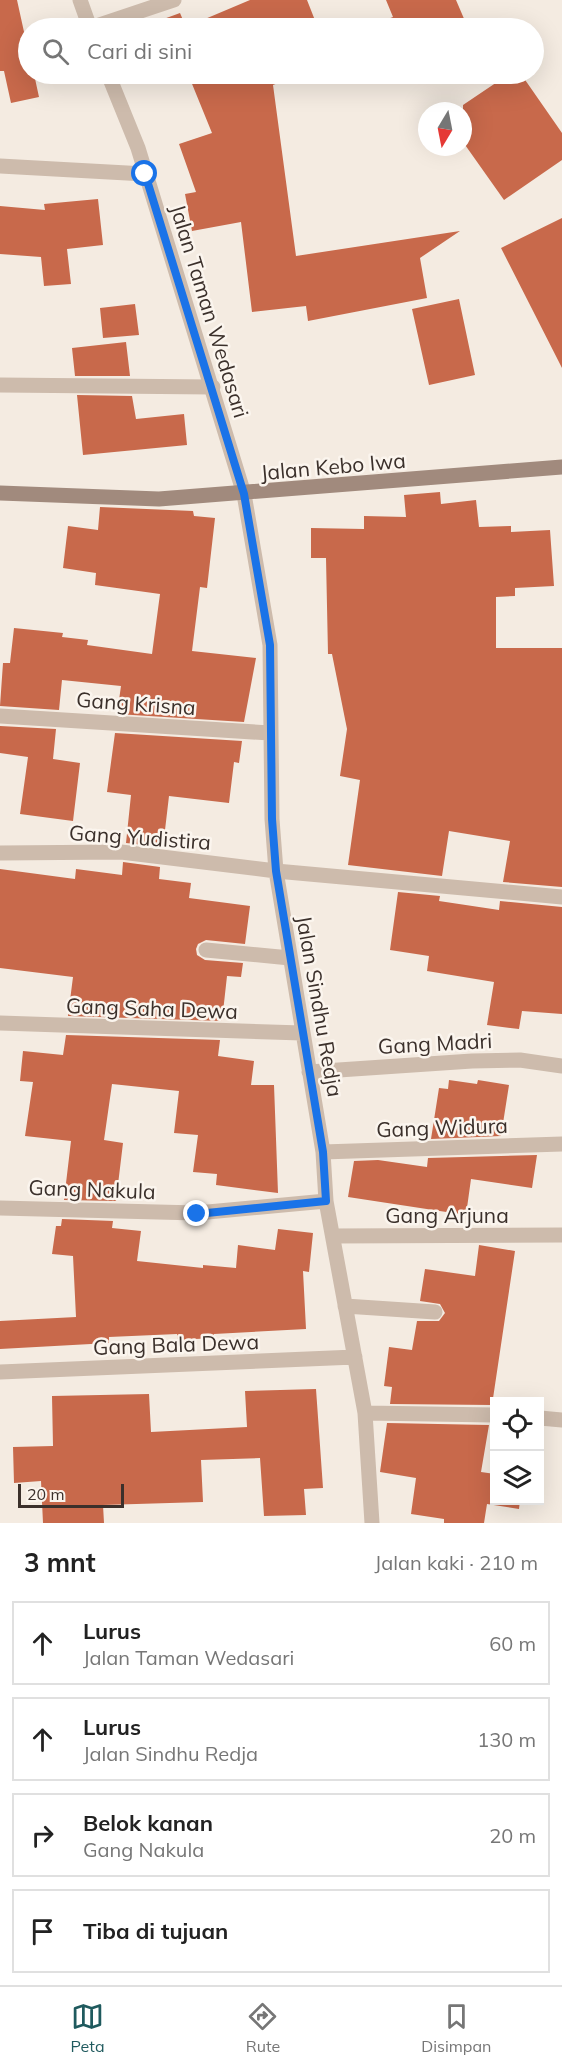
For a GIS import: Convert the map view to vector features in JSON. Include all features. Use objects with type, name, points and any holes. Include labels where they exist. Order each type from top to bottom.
[{"type":"street","points":[[80,0],[86,18]]},
{"type":"street","points":[[120,18],[174,0]]},
{"type":"street","name":"Jalan Taman Wedasari","points":[[112,84],[138,148],[244,494]]},
{"type":"street","points":[[0,166],[145,174]]},
{"type":"street","points":[[0,385],[213,387]]},
{"type":"street","name":"Jalan Kebo Iwa","points":[[0,493],[159,499],[562,468]]},
{"type":"street","name":"Jalan Sindhu Redja","points":[[244,494],[270,645],[270,733],[276,871],[323,1152],[326,1201],[365,1413],[372,1523]]},
{"type":"street","name":"Gang Krisna","points":[[0,716],[270,733]]},
{"type":"street","name":"Gang Yudistira","points":[[0,853],[121,852],[276,871],[562,897]]},
{"type":"street","points":[[206,950],[290,958]]},
{"type":"street","name":"Gang Saha Dewa","points":[[0,1023],[302,1033]]},
{"type":"street","name":"Gang Madri","points":[[309,1072],[460,1061],[520,1060],[562,1066]]},
{"type":"street","name":"Gang Widura","points":[[323,1152],[562,1144]]},
{"type":"street","name":"Gang Nakula","points":[[0,1208],[197,1214],[326,1201]]},
{"type":"street","name":"Gang Arjuna","points":[[333,1236],[562,1235]]},
{"type":"street","points":[[345,1306],[435,1311]]},
{"type":"street","name":"Gang Bala Dewa","points":[[0,1372],[355,1357]]},
{"type":"street","points":[[365,1413],[490,1415]]},
{"type":"street","points":[[544,1418],[562,1420]]},
{"type":"building","points":[[0,0],[17,0],[21,18],[18,18],[18,84],[36,84],[39,97],[11,103],[4,71],[0,71]]},
{"type":"building","points":[[250,0],[307,0],[314,18],[207,18]]},
{"type":"building","points":[[386,0],[456,0],[464,18],[390,18],[393,17]]},
{"type":"building","points":[[180,13],[182,18],[166,18]]},
{"type":"building","points":[[192,84],[276,84],[273,85],[296,256],[460,231],[420,258],[427,298],[308,321],[306,306],[252,312],[241,222],[192,231],[185,194],[196,192],[179,144],[212,133]]},
{"type":"building","points":[[494,84],[528,84],[562,133],[562,160],[504,200],[472,155],[472,102],[467,102]]},
{"type":"building","points":[[98,199],[103,245],[67,249],[71,284],[44,286],[41,257],[0,254],[0,206],[45,210],[44,204]]},
{"type":"building","points":[[562,218],[562,368],[501,248]]},
{"type":"building","points":[[459,299],[475,375],[429,385],[412,309]]},
{"type":"building","points":[[135,304],[139,335],[103,338],[100,308]]},
{"type":"building","points":[[126,342],[130,376],[75,376],[72,348]]},
{"type":"building","points":[[77,395],[132,396],[136,419],[184,414],[187,445],[83,455]]},
{"type":"building","points":[[440,492],[441,504],[476,500],[479,527],[511,526],[511,532],[550,530],[554,586],[515,588],[515,596],[496,597],[496,648],[562,648],[562,887],[503,882],[510,841],[449,831],[442,876],[348,865],[360,780],[340,776],[347,729],[332,654],[328,654],[326,558],[311,558],[311,528],[364,529],[364,516],[406,517],[404,495]]},
{"type":"building","points":[[100,507],[193,511],[194,516],[215,518],[207,588],[200,587],[192,651],[256,658],[244,722],[117,714],[121,686],[62,680],[59,710],[0,706],[3,663],[10,663],[14,628],[63,633],[62,637],[88,640],[87,645],[152,654],[160,594],[95,585],[96,573],[63,568],[68,526],[98,530]]},
{"type":"building","points":[[0,726],[56,729],[53,759],[80,763],[73,821],[20,814],[28,757],[0,753]]},
{"type":"building","points":[[115,733],[242,741],[239,763],[234,762],[229,803],[169,796],[163,847],[126,843],[131,795],[107,792]]},
{"type":"building","points":[[123,862],[160,867],[159,879],[191,883],[189,898],[250,906],[245,944],[206,940],[198,944],[196,949],[197,955],[205,960],[243,963],[241,977],[227,976],[222,1021],[68,1016],[73,977],[0,968],[0,869],[75,879],[76,869],[122,875]]},
{"type":"building","points":[[398,892],[440,896],[439,901],[499,910],[500,901],[562,907],[562,1014],[522,1011],[519,1029],[487,1025],[494,982],[427,971],[429,956],[390,950]]},
{"type":"building","points":[[66,1035],[220,1040],[218,1056],[254,1061],[251,1085],[274,1085],[278,1193],[216,1185],[217,1174],[193,1172],[198,1135],[174,1133],[179,1091],[112,1084],[104,1140],[123,1143],[116,1201],[64,1200],[71,1141],[25,1136],[33,1082],[20,1081],[23,1051],[63,1055]]},
{"type":"building","points":[[449,1080],[477,1084],[478,1080],[509,1085],[501,1136],[431,1139],[439,1088],[448,1089]]},
{"type":"building","points":[[537,1155],[532,1188],[471,1179],[466,1215],[348,1197],[354,1161],[378,1160],[427,1167],[428,1158]]},
{"type":"building","points":[[62,1219],[113,1221],[112,1228],[141,1231],[137,1261],[203,1268],[203,1265],[236,1268],[238,1245],[275,1250],[278,1229],[313,1233],[309,1272],[303,1271],[306,1329],[214,1334],[214,1338],[177,1340],[177,1334],[109,1337],[109,1343],[0,1349],[0,1321],[76,1317],[73,1256],[52,1254],[56,1226],[61,1226]]},
{"type":"building","points":[[479,1245],[515,1251],[493,1397],[490,1397],[490,1405],[390,1404],[392,1387],[384,1386],[389,1347],[412,1350],[417,1321],[439,1321],[445,1313],[440,1304],[420,1301],[425,1269],[475,1276]]},
{"type":"building","points":[[316,1389],[323,1488],[304,1489],[306,1515],[264,1516],[260,1458],[201,1460],[203,1502],[103,1505],[104,1523],[43,1523],[41,1481],[14,1483],[13,1447],[53,1446],[52,1396],[149,1394],[151,1432],[247,1427],[245,1391]]},
{"type":"building","points":[[387,1423],[489,1425],[481,1472],[490,1473],[490,1504],[487,1504],[484,1523],[444,1523],[444,1519],[411,1514],[416,1478],[380,1472]]},
{"type":"building","points":[[493,1505],[519,1505],[519,1509]]},
{"type":"route","points":[[145,174],[213,387],[244,494],[270,645],[272,819],[276,871],[323,1152],[326,1201],[197,1214]]}]
